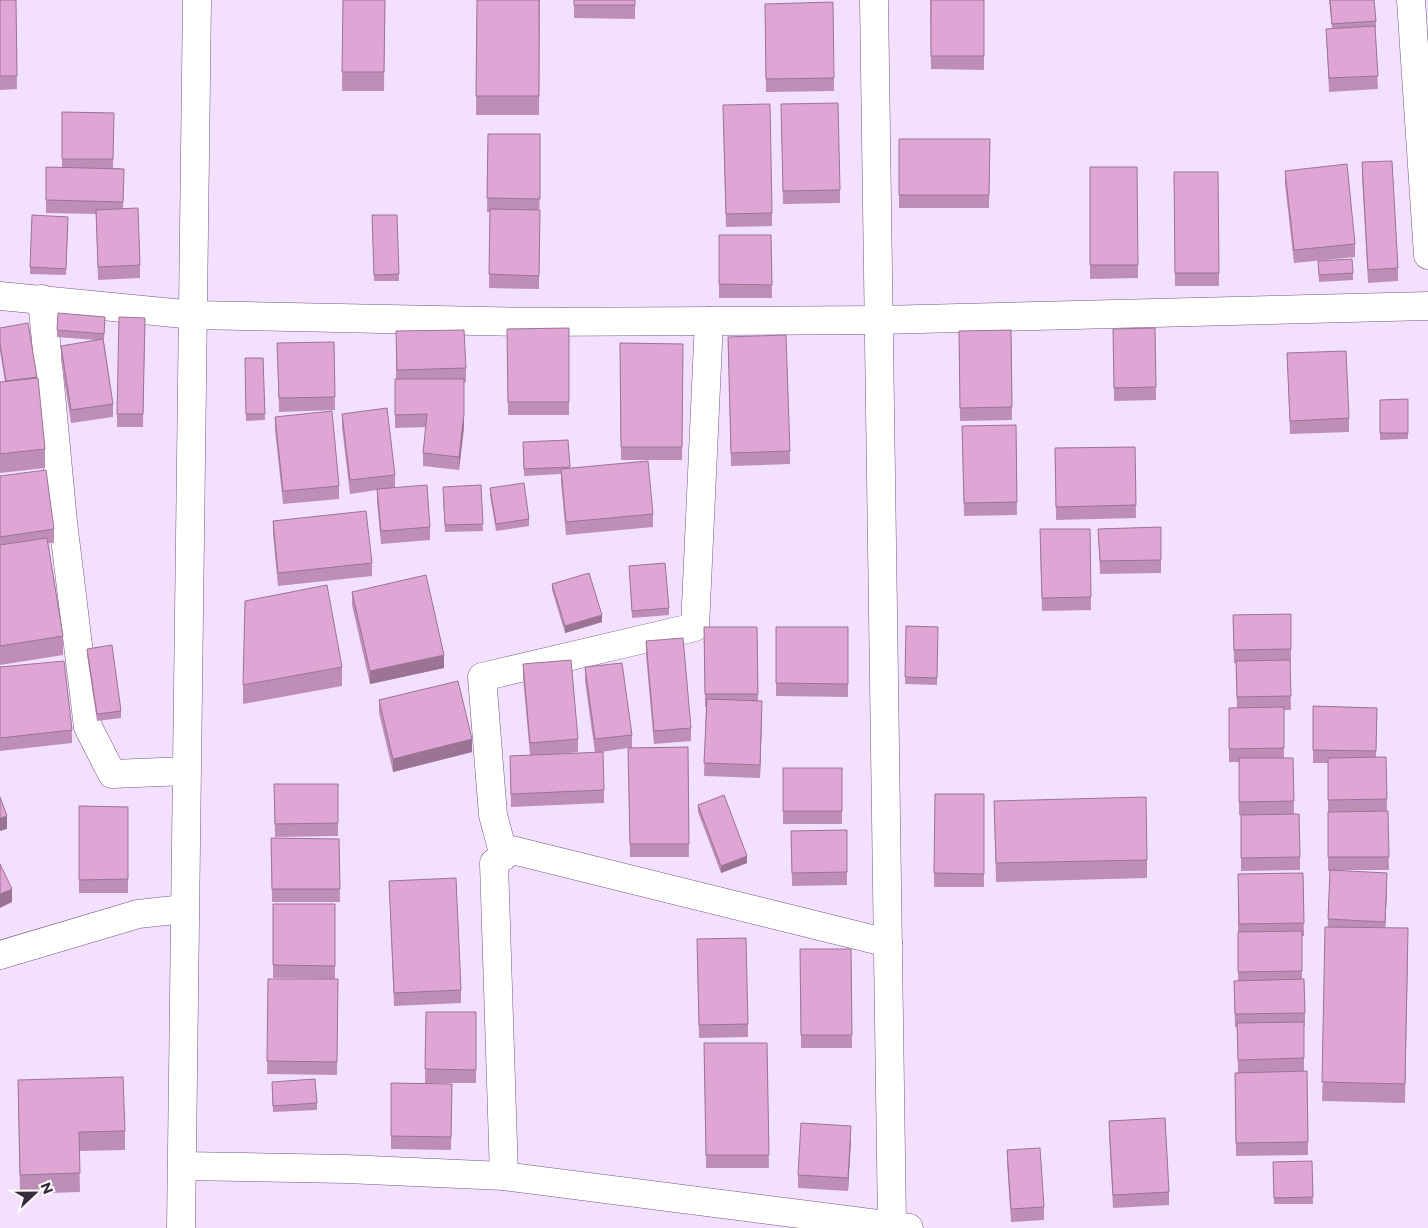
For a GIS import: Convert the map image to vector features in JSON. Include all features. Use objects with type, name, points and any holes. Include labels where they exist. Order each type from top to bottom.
[{"type":"street","points":[[181,1228],[197,0]]},
{"type":"street","points":[[183,1166],[504,1176],[901,1227],[888,943],[874,0]]},
{"type":"street","points":[[1411,0],[1428,255]]},
{"type":"street","points":[[0,296],[194,316],[528,322],[880,320],[1428,306]]},
{"type":"street","points":[[42,299],[63,522],[88,727],[112,774],[186,771]]},
{"type":"street","points":[[504,856],[493,814],[482,677],[695,627],[710,321]]},
{"type":"street","points":[[504,1176],[494,863],[512,850],[888,943]]},
{"type":"street","points":[[0,955],[138,914],[184,909]]},
{"type":"building","points":[[0,0],[16,0],[17,76],[0,76]]},
{"type":"building","points":[[343,0],[385,0],[384,72],[342,72]]},
{"type":"building","points":[[477,0],[539,0],[539,96],[476,96]]},
{"type":"building","points":[[574,0],[635,0],[635,5],[574,5]]},
{"type":"building","points":[[931,0],[984,0],[984,56],[931,56]]},
{"type":"building","points":[[1330,0],[1374,0],[1376,21],[1332,24]]},
{"type":"building","points":[[833,2],[834,78],[766,79],[765,4]]},
{"type":"building","points":[[1375,26],[1378,76],[1329,78],[1326,29]]},
{"type":"building","points":[[838,103],[840,190],[783,191],[781,104]]},
{"type":"building","points":[[770,104],[772,213],[726,214],[723,105]]},
{"type":"building","points":[[62,112],[114,113],[113,159],[62,159]]},
{"type":"building","points":[[488,134],[540,134],[540,199],[487,198]]},
{"type":"building","points":[[899,139],[990,139],[989,195],[899,195]]},
{"type":"building","points":[[1392,161],[1398,268],[1368,270],[1362,162]]},
{"type":"building","points":[[1347,164],[1355,244],[1294,250],[1285,171]]},
{"type":"building","points":[[46,167],[124,169],[123,202],[46,200]]},
{"type":"building","points":[[1090,167],[1137,167],[1138,265],[1090,265]]},
{"type":"building","points":[[1174,172],[1218,172],[1219,273],[1175,273]]},
{"type":"building","points":[[138,208],[140,265],[98,267],[96,210]]},
{"type":"building","points":[[490,209],[540,210],[539,276],[489,274]]},
{"type":"building","points":[[32,215],[68,217],[66,269],[30,267]]},
{"type":"building","points":[[372,215],[397,215],[399,274],[374,275]]},
{"type":"building","points":[[719,235],[771,235],[772,285],[719,284]]},
{"type":"building","points":[[1352,259],[1353,273],[1319,275],[1318,261]]},
{"type":"building","points":[[58,313],[105,317],[104,334],[57,330]]},
{"type":"building","points":[[119,317],[145,318],[143,414],[117,414]]},
{"type":"building","points":[[28,323],[37,377],[6,381],[0,344],[0,328]]},
{"type":"building","points":[[569,328],[569,402],[508,402],[507,329]]},
{"type":"building","points":[[1155,328],[1156,387],[1114,388],[1113,329]]},
{"type":"building","points":[[464,330],[466,368],[397,370],[396,331]]},
{"type":"building","points":[[1011,330],[1012,407],[960,408],[959,331]]},
{"type":"building","points":[[786,335],[790,451],[731,453],[728,337]]},
{"type":"building","points":[[103,339],[113,404],[71,410],[61,346]]},
{"type":"building","points":[[334,342],[335,397],[279,398],[277,343]]},
{"type":"building","points":[[620,343],[683,344],[682,447],[621,447]]},
{"type":"building","points":[[1346,351],[1349,418],[1290,421],[1287,353]]},
{"type":"building","points":[[245,358],[263,358],[265,414],[246,414]]},
{"type":"building","points":[[38,378],[45,449],[0,454],[0,382]]},
{"type":"building","points":[[395,379],[464,379],[464,414],[459,457],[423,453],[427,414],[395,415]]},
{"type":"building","points":[[1408,399],[1408,433],[1380,433],[1380,400]]},
{"type":"building","points":[[387,408],[395,475],[350,480],[342,414]]},
{"type":"building","points":[[332,411],[339,486],[283,491],[275,417]]},
{"type":"building","points":[[1016,425],[1017,502],[964,503],[962,426]]},
{"type":"building","points":[[568,440],[570,467],[524,469],[523,442]]},
{"type":"building","points":[[1135,447],[1136,505],[1056,507],[1055,448]]},
{"type":"building","points":[[648,461],[653,514],[566,522],[561,469]]},
{"type":"building","points":[[46,470],[54,529],[0,537],[0,476]]},
{"type":"building","points":[[524,483],[529,519],[496,524],[490,488]]},
{"type":"building","points":[[427,485],[430,527],[381,531],[377,489]]},
{"type":"building","points":[[481,485],[483,524],[445,525],[443,487]]},
{"type":"building","points":[[366,511],[372,563],[278,573],[273,521]]},
{"type":"building","points":[[1161,527],[1161,560],[1100,561],[1098,529]]},
{"type":"building","points":[[1040,529],[1090,529],[1091,597],[1042,598]]},
{"type":"building","points":[[47,538],[63,636],[0,646],[0,545]]},
{"type":"building","points":[[665,563],[669,608],[632,611],[629,566]]},
{"type":"building","points":[[589,573],[602,615],[565,626],[552,584]]},
{"type":"building","points":[[426,575],[444,655],[370,671],[352,592]]},
{"type":"building","points":[[327,585],[342,667],[243,685],[245,601]]},
{"type":"building","points":[[1291,614],[1291,649],[1234,650],[1233,615]]},
{"type":"building","points":[[906,626],[938,627],[937,678],[905,677]]},
{"type":"building","points":[[704,627],[757,627],[758,694],[705,694]]},
{"type":"building","points":[[776,627],[848,627],[848,684],[776,683]]},
{"type":"building","points":[[683,638],[691,728],[654,731],[646,641]]},
{"type":"building","points":[[112,645],[121,711],[97,714],[87,649]]},
{"type":"building","points":[[571,660],[578,739],[530,743],[523,664]]},
{"type":"building","points":[[1290,660],[1291,696],[1237,697],[1236,661]]},
{"type":"building","points":[[64,661],[72,730],[0,738],[0,667]]},
{"type":"building","points":[[622,663],[632,735],[595,739],[585,667]]},
{"type":"building","points":[[458,681],[472,739],[393,759],[379,700]]},
{"type":"building","points":[[707,699],[762,701],[760,765],[704,763]]},
{"type":"building","points":[[1313,706],[1377,708],[1376,751],[1313,750]]},
{"type":"building","points":[[1284,707],[1284,748],[1229,749],[1229,708]]},
{"type":"building","points":[[688,747],[689,844],[630,844],[628,748]]},
{"type":"building","points":[[603,752],[604,790],[511,794],[510,756]]},
{"type":"building","points":[[1386,757],[1387,799],[1328,800],[1328,758]]},
{"type":"building","points":[[1239,758],[1293,758],[1294,801],[1239,802]]},
{"type":"building","points":[[783,768],[842,768],[842,811],[783,811]]},
{"type":"building","points":[[274,784],[338,784],[338,823],[275,824]]},
{"type":"building","points":[[935,794],[984,794],[984,874],[934,873]]},
{"type":"building","points":[[724,795],[747,856],[721,866],[698,805]]},
{"type":"building","points":[[0,797],[7,816],[0,818]]},
{"type":"building","points":[[1146,797],[1147,860],[996,863],[994,801]]},
{"type":"building","points":[[79,806],[128,807],[128,879],[79,880]]},
{"type":"building","points":[[1388,811],[1389,857],[1328,857],[1328,812]]},
{"type":"building","points":[[1299,814],[1300,857],[1241,858],[1241,815]]},
{"type":"building","points":[[847,830],[847,872],[792,873],[791,831]]},
{"type":"building","points":[[271,838],[339,839],[340,889],[272,889]]},
{"type":"building","points":[[0,864],[12,889],[0,894]]},
{"type":"building","points":[[1330,870],[1387,873],[1385,922],[1328,919]]},
{"type":"building","points":[[1303,873],[1304,923],[1239,924],[1238,874]]},
{"type":"building","points":[[456,878],[461,990],[394,993],[389,881]]},
{"type":"building","points":[[273,904],[335,904],[335,966],[273,965]]},
{"type":"building","points":[[1325,927],[1408,928],[1405,1084],[1322,1082]]},
{"type":"building","points":[[1302,931],[1302,971],[1238,972],[1238,932]]},
{"type":"building","points":[[746,938],[748,1024],[699,1025],[697,939]]},
{"type":"building","points":[[800,949],[851,949],[852,1035],[801,1035]]},
{"type":"building","points":[[268,979],[338,979],[337,1062],[267,1061]]},
{"type":"building","points":[[1304,979],[1305,1013],[1235,1014],[1234,981]]},
{"type":"building","points":[[426,1012],[476,1012],[476,1070],[425,1069]]},
{"type":"building","points":[[1304,1022],[1304,1058],[1238,1060],[1237,1023]]},
{"type":"building","points":[[704,1043],[767,1043],[769,1155],[706,1155]]},
{"type":"building","points":[[1307,1071],[1308,1142],[1236,1143],[1235,1073]]},
{"type":"building","points":[[123,1077],[125,1131],[79,1132],[80,1173],[20,1175],[18,1080]]},
{"type":"building","points":[[315,1079],[317,1103],[273,1106],[272,1082]]},
{"type":"building","points":[[391,1083],[452,1084],[451,1137],[391,1136]]},
{"type":"building","points":[[1165,1118],[1169,1192],[1113,1195],[1109,1121]]},
{"type":"building","points":[[801,1123],[851,1126],[848,1178],[798,1175]]},
{"type":"building","points":[[1040,1148],[1044,1207],[1011,1209],[1007,1150]]},
{"type":"building","points":[[1312,1161],[1313,1197],[1274,1198],[1273,1162]]}]
